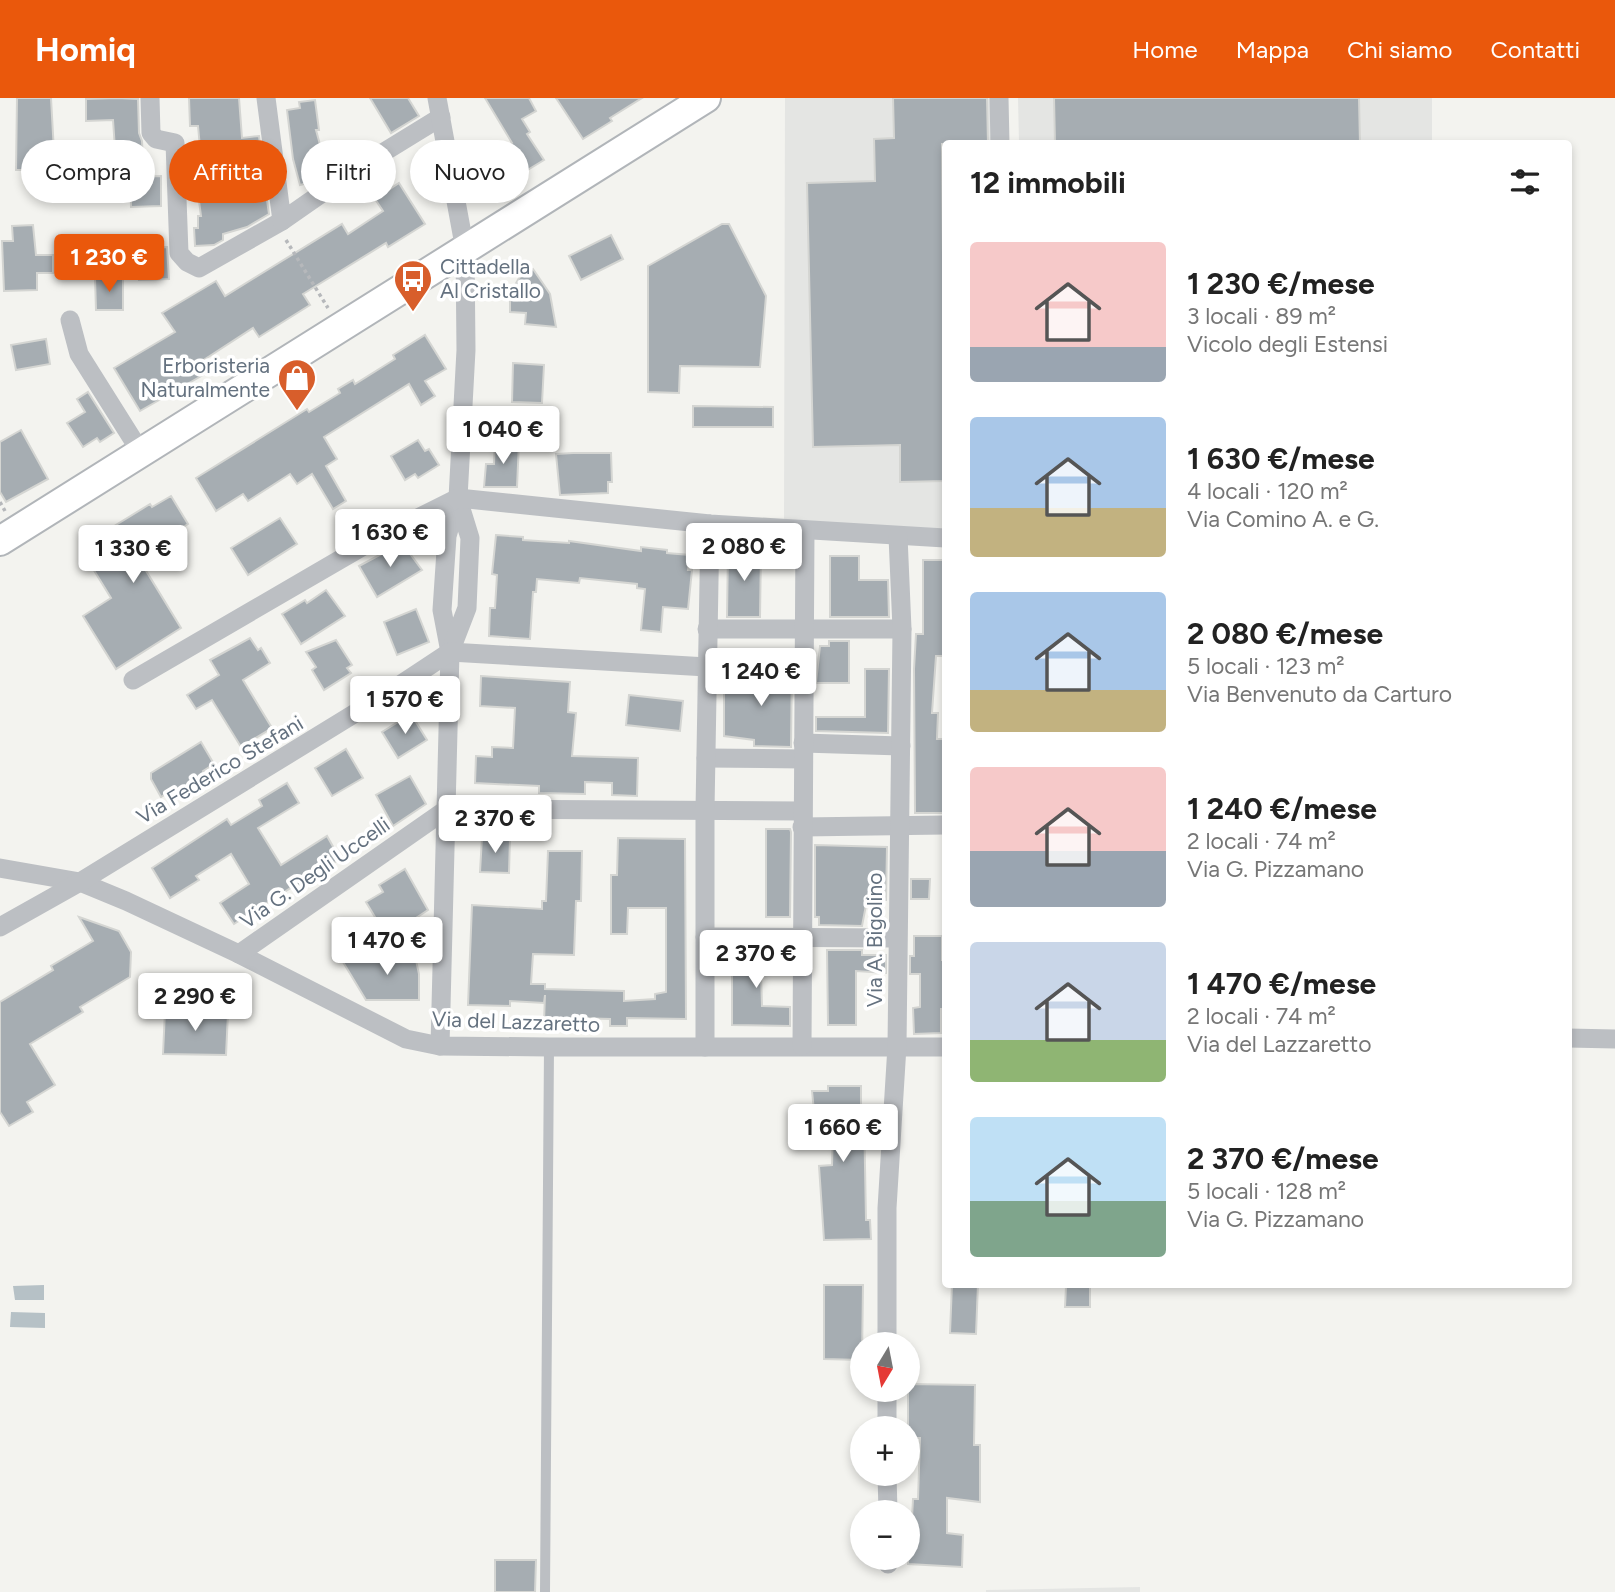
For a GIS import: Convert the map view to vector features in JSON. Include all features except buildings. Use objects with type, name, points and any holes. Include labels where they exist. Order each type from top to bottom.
[{"type":"street","points":[[150,98],[151,133],[156,139],[169,140],[175,144],[179,253],[187,262],[200,268],[279,223],[439,107],[465,250],[466,350],[458,498],[447,536],[442,610],[450,652],[440,1045]]},
{"type":"street","points":[[266,98],[279,223]]},
{"type":"street","points":[[0,541],[706,98]]},
{"type":"street","points":[[999,98],[1000,140]]},
{"type":"street","points":[[70,320],[79,354],[140,451]]},
{"type":"street","points":[[133,680],[372,541],[458,498],[710,524],[942,538]]},
{"type":"street","points":[[705,1047],[705,810],[710,524]]},
{"type":"street","points":[[802,1046],[805,530]]},
{"type":"street","name":"Via A. Bigolino","points":[[887,1332],[887,1208],[897,1046],[902,629],[898,536]]},
{"type":"street","points":[[707,629],[902,629]]},
{"type":"street","points":[[450,652],[707,667]]},
{"type":"street","name":"Via Federico Stefani","points":[[0,927],[80,882],[450,652]]},
{"type":"street","points":[[706,758],[901,746]]},
{"type":"street","points":[[447,809],[705,810],[898,826],[942,825]]},
{"type":"street","name":"Via G. Degli Uccelli","points":[[239,954],[447,809]]},
{"type":"street","points":[[0,868],[80,882]]},
{"type":"street","name":"Via del Lazzaretto","points":[[80,882],[239,954],[406,1039],[440,1045],[550,1047],[942,1047]]},
{"type":"street","points":[[705,937],[897,938]]},
{"type":"street","points":[[1572,1038],[1615,1039]]},
{"type":"lane","points":[[545,1592],[550,1047]]},
{"type":"path","points":[[279,223],[342,327]]},
{"type":"path","points":[[0,502],[5,511]]},
{"type":"shaded area","points":[[785,98],[990,98],[991,140],[942,140],[942,529],[784,520]]},
{"type":"shaded area","points":[[1018,98],[1432,98],[1432,140],[1019,140]]},
{"type":"shaded area","points":[[44,1285],[44,1300],[15,1300],[13,1286]]},
{"type":"shaded area","points":[[11,1312],[45,1313],[45,1328],[10,1327]]},
{"type":"shaded area","points":[[1140,1587],[1140,1592],[986,1592],[986,1590]]},
{"type":"place","name":"Cittadella Al Cristallo","points":[[413,313]]},
{"type":"place","name":"Erboristeria Naturalmente","points":[[297,412]]}]
